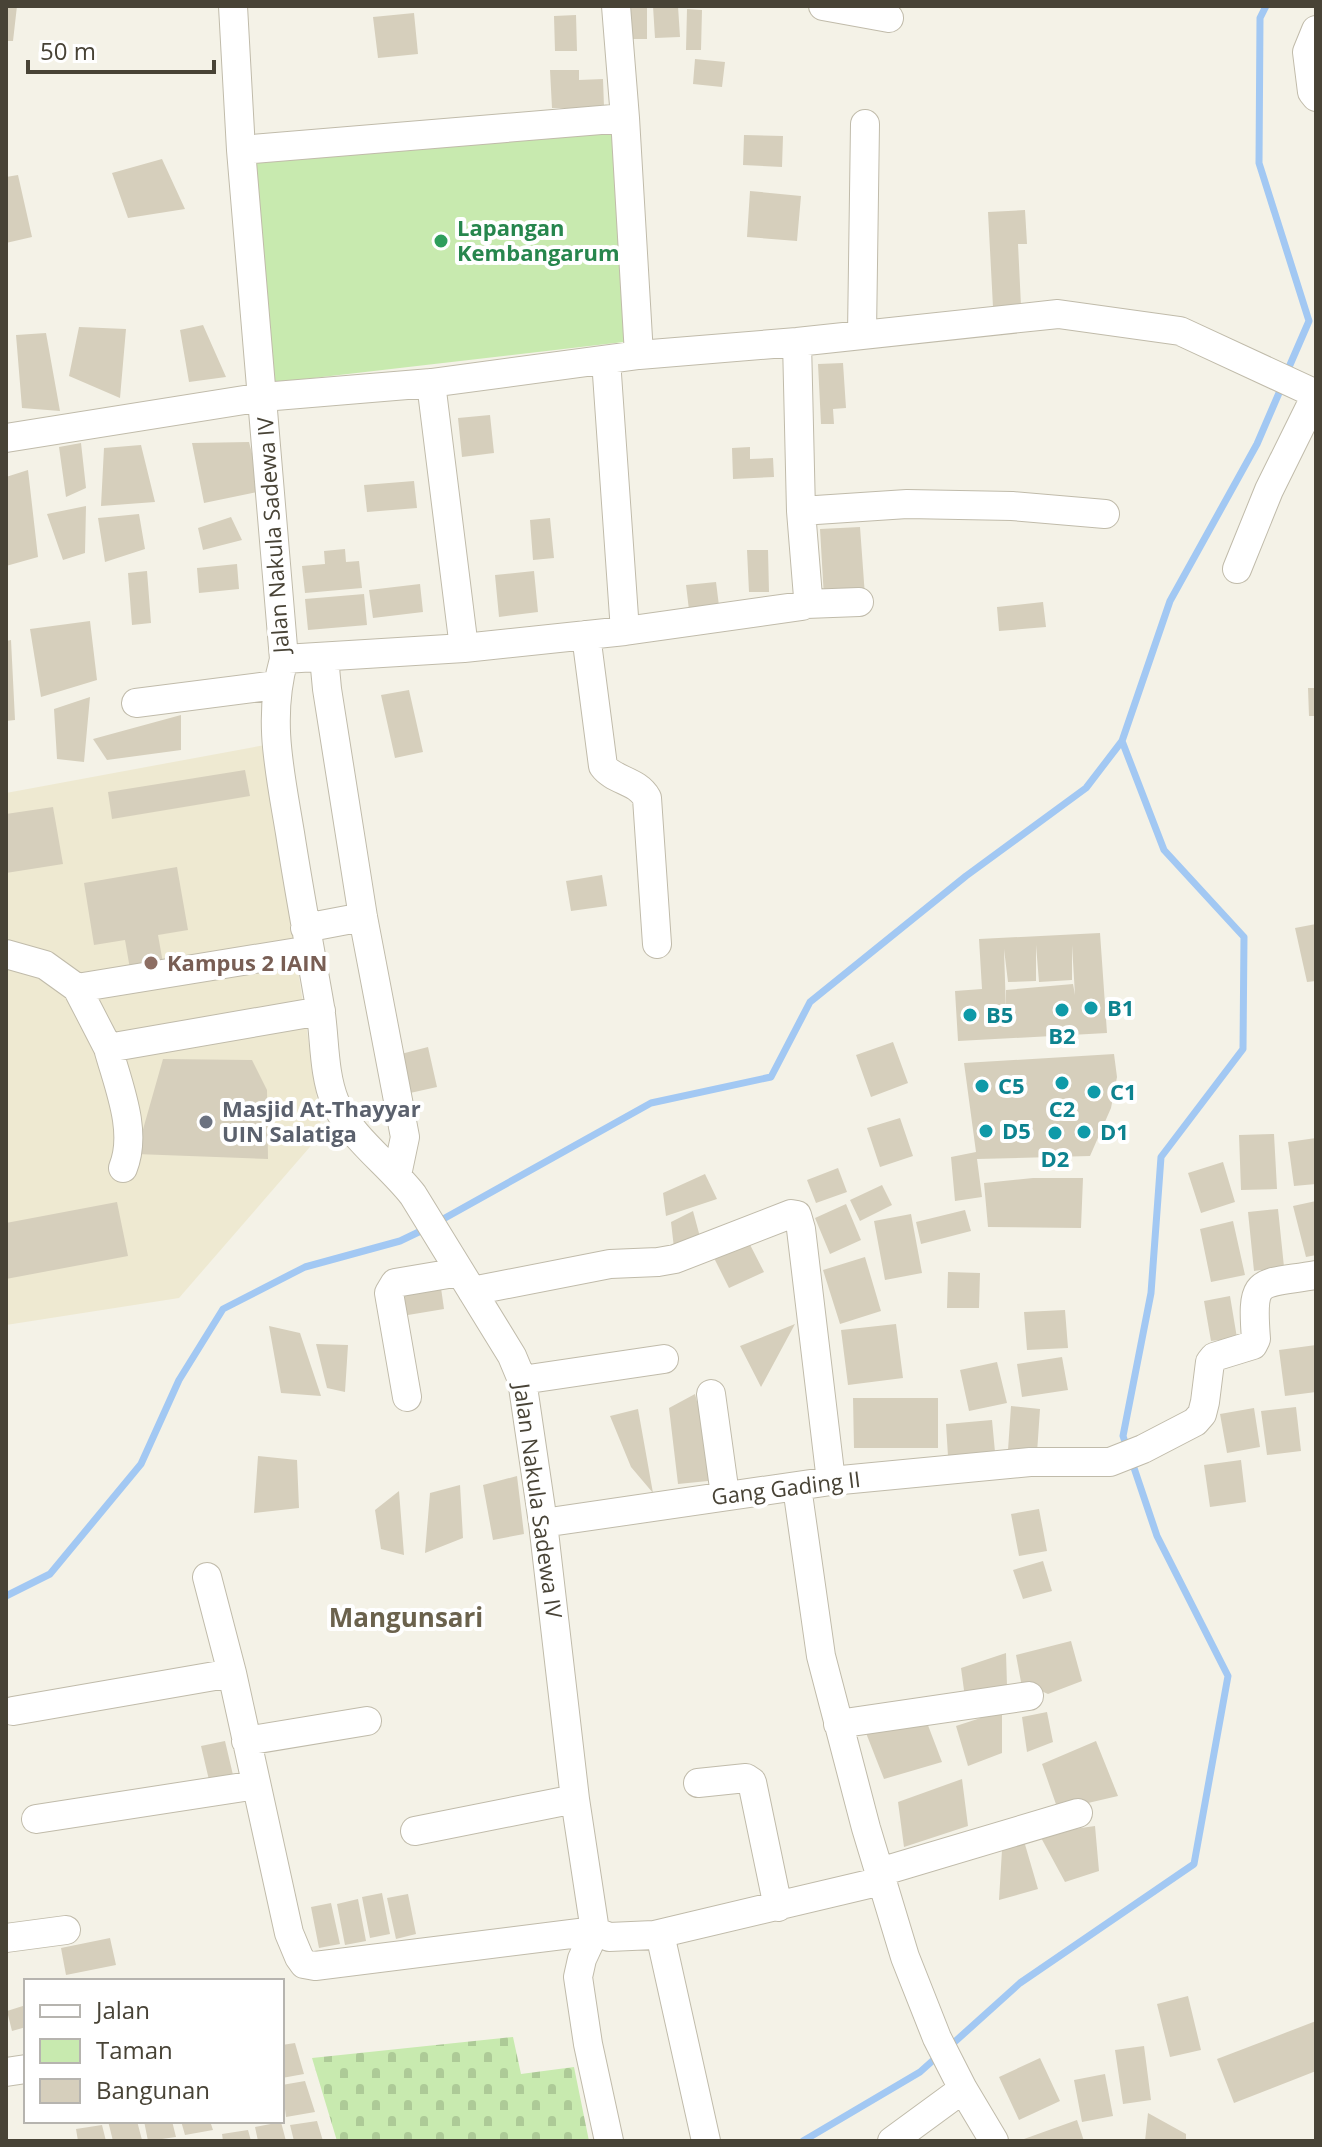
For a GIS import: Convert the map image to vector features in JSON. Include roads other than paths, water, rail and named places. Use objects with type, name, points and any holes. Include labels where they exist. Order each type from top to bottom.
[{"type":"street","name":"Jalan Nakula Sadewa IV","points":[[233,6],[241,150],[263,397],[280,672],[274,736],[321,1011],[328,1076],[345,1122],[405,1185],[512,1356],[522,1380],[543,1523],[575,1799],[595,1931]]},
{"type":"street","points":[[616,6],[639,355]]},
{"type":"street","points":[[823,6],[882,14]]},
{"type":"street","points":[[1316,30],[1307,52],[1312,92],[1316,97]]},
{"type":"street","points":[[241,150],[625,118]]},
{"type":"street","points":[[862,334],[865,124]]},
{"type":"street","points":[[6,438],[263,397],[431,383],[639,355],[797,342],[1058,314],[1180,331],[1312,392],[1237,569]]},
{"type":"street","points":[[797,342],[806,604]]},
{"type":"street","points":[[606,360],[625,631]]},
{"type":"street","points":[[431,383],[464,648]]},
{"type":"street","points":[[801,511],[907,504],[1012,506],[1105,514]]},
{"type":"street","points":[[136,703],[280,672],[324,657],[464,648],[625,631],[799,608],[806,604],[859,602]]},
{"type":"street","points":[[586,635],[603,766],[608,772],[637,785],[647,798],[657,944]]},
{"type":"street","points":[[324,657],[363,917],[405,1137],[405,1185]]},
{"type":"street","points":[[77,988],[308,939],[363,917]]},
{"type":"street","points":[[6,954],[45,965],[77,988],[108,1048],[128,1134],[129,1153],[123,1168]]},
{"type":"street","points":[[108,1048],[321,1011]]},
{"type":"street","points":[[407,1397],[389,1293],[395,1283],[460,1271],[658,1262],[675,1259],[791,1214],[797,1215],[831,1481]]},
{"type":"street","name":"Gang Gading II","points":[[543,1523],[831,1481],[1030,1462],[1110,1462],[1178,1432],[1202,1414],[1210,1362],[1214,1357],[1253,1345],[1256,1339],[1255,1294],[1260,1288],[1268,1283],[1316,1275]]},
{"type":"street","points":[[522,1380],[664,1359]]},
{"type":"street","points":[[711,1394],[725,1495]]},
{"type":"street","points":[[797,1487],[821,1656],[866,1828],[905,1957],[937,2038],[994,2141]]},
{"type":"street","points":[[207,1577],[232,1673],[289,1933],[304,1964],[329,1964],[595,1931],[609,1937],[660,1934],[778,1907],[1078,1813]]},
{"type":"street","points":[[13,1711],[232,1673]]},
{"type":"street","points":[[838,1724],[1029,1696]]},
{"type":"street","points":[[246,1741],[367,1721]]},
{"type":"street","points":[[698,1783],[746,1778],[752,1782],[778,1907]]},
{"type":"street","points":[[36,1819],[256,1785]]},
{"type":"street","points":[[415,1831],[575,1799]]},
{"type":"street","points":[[6,1938],[66,1930]]},
{"type":"street","points":[[595,1931],[582,1959],[578,1977],[588,2044],[609,2141]]},
{"type":"street","points":[[660,1934],[706,2141]]},
{"type":"street","points":[[892,2141],[958,2080]]},
{"type":"waterway","points":[[1266,6],[1260,18],[1259,163],[1309,321],[1286,374]]},
{"type":"waterway","points":[[1127,1448],[1123,1436],[1151,1293],[1161,1157],[1243,1049],[1244,937],[1164,850],[1122,741],[1170,601],[1257,444],[1282,386]]},
{"type":"waterway","points":[[436,1223],[651,1103],[771,1077],[810,1002],[966,876],[1086,788],[1122,741]]},
{"type":"waterway","points":[[6,1596],[50,1574],[141,1464],[179,1380],[223,1309],[305,1267],[400,1241],[425,1229]]},
{"type":"waterway","points":[[949,2047],[1020,1983],[1194,1864],[1228,1676],[1157,1536],[1131,1459]]},
{"type":"waterway","points":[[803,2141],[920,2072],[939,2055]]},
{"type":"place","name":"Lapangan Kembangarum","points":[[441,241]]},
{"type":"place","name":"Kampus 2 IAIN","points":[[151,963]]},
{"type":"place","name":"B1","points":[[1091,1008]]},
{"type":"place","name":"B2","points":[[1062,1010]]},
{"type":"place","name":"B5","points":[[970,1015]]},
{"type":"place","name":"C2","points":[[1062,1083]]},
{"type":"place","name":"C5","points":[[982,1086]]},
{"type":"place","name":"C1","points":[[1094,1092]]},
{"type":"place","name":"Masjid At-Thayyar UIN Salatiga","points":[[206,1122]]},
{"type":"place","name":"D5","points":[[986,1131]]},
{"type":"place","name":"D1","points":[[1084,1132]]},
{"type":"place","name":"D2","points":[[1055,1133]]},
{"type":"district","name":"Mangunsari","points":[[406,1618]]}]
